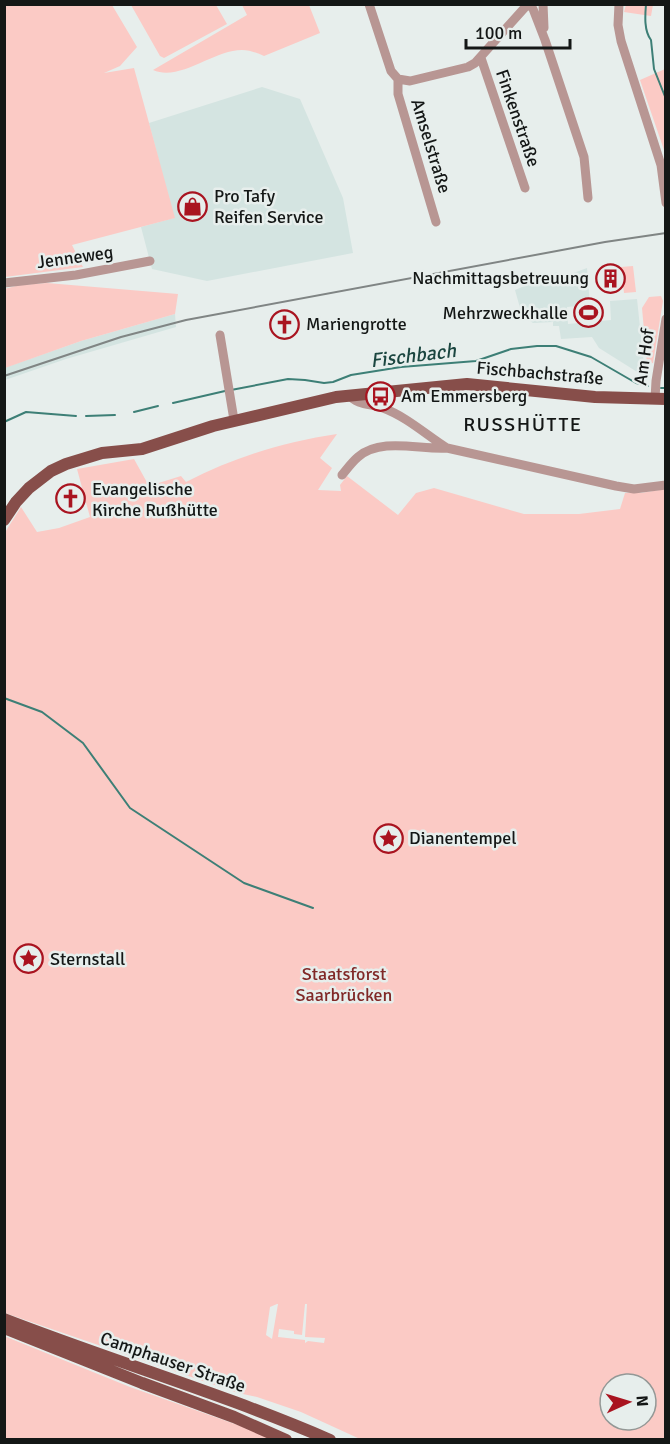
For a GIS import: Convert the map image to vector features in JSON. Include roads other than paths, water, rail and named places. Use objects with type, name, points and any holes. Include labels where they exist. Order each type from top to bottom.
[{"type":"main road","name":"Fischbachstraße","points":[[4,520],[21,496],[38,480],[66,464],[102,453],[142,449],[234,420],[349,395],[467,384],[595,397],[658,392]]},
{"type":"main road","name":"Camphauser Straße","points":[[4,1319],[258,1411],[330,1440]]},
{"type":"main road","name":"Camphauser Straße","points":[[4,1328],[141,1383],[234,1417],[286,1440]]},
{"type":"street","name":"Amselstraße","points":[[369,4],[391,71],[398,79],[398,94],[436,222]]},
{"type":"street","points":[[398,79],[410,81],[468,67],[481,58],[528,4],[533,9],[545,40],[586,165],[588,198]]},
{"type":"street","points":[[543,4],[545,40]]},
{"type":"street","points":[[619,4],[618,25],[621,41],[663,165],[666,203]]},
{"type":"street","name":"Finkenstraße","points":[[481,58],[525,188]]},
{"type":"street","points":[[574,166],[586,165]]},
{"type":"street","name":"Jenneweg","points":[[4,283],[76,275],[150,261]]},
{"type":"street","name":"Am Hof","points":[[658,392],[666,319]]},
{"type":"street","points":[[220,335],[234,420]]},
{"type":"street","points":[[349,395],[353,400],[383,408],[406,418],[447,448]]},
{"type":"street","points":[[342,475],[362,453],[400,444],[426,449],[447,448],[634,489],[666,485]]},
{"type":"waterway","points":[[646,4],[647,32],[651,40],[654,69],[666,99]]},
{"type":"waterway","name":"Fischbach","points":[[231,390],[288,379],[333,382],[351,375],[401,367],[476,361],[511,349],[537,346],[556,346],[591,357],[636,383],[648,386]]},
{"type":"waterway","name":"Fischbach","points":[[661,388],[666,388]]},
{"type":"waterway","name":"Fischbach","points":[[173,403],[225,391]]},
{"type":"waterway","name":"Fischbach","points":[[134,412],[158,406]]},
{"type":"waterway","name":"Fischbach","points":[[4,422],[26,412],[76,416]]},
{"type":"waterway","name":"Fischbach","points":[[86,416],[115,415]]},
{"type":"waterway","points":[[4,698],[42,712],[83,743],[130,808],[244,883],[313,908]]},
{"type":"railway","points":[[4,376],[121,337],[186,320],[605,242],[666,233]]},
{"type":"place","name":"Pro Tafy Reifen Service","points":[[193,206]]},
{"type":"place","name":"Nachmittagsbetreuung","points":[[610,278]]},
{"type":"place","name":"Mehrzweckhalle","points":[[589,313]]},
{"type":"place","name":"Mariengrotte","points":[[285,324]]},
{"type":"place","name":"Am Emmersberg","points":[[380,396]]},
{"type":"place","name":"Evangelische Kirche Rußhütte","points":[[71,499]]},
{"type":"place","name":"Dianentempel","points":[[388,838]]},
{"type":"place","name":"Sternstall","points":[[29,959]]},
{"type":"district","name":"RUSSHÜTTE","points":[[523,424]]},
{"type":"park label","name":"Staatsforst Saarbrücken","points":[[344,984]]}]
